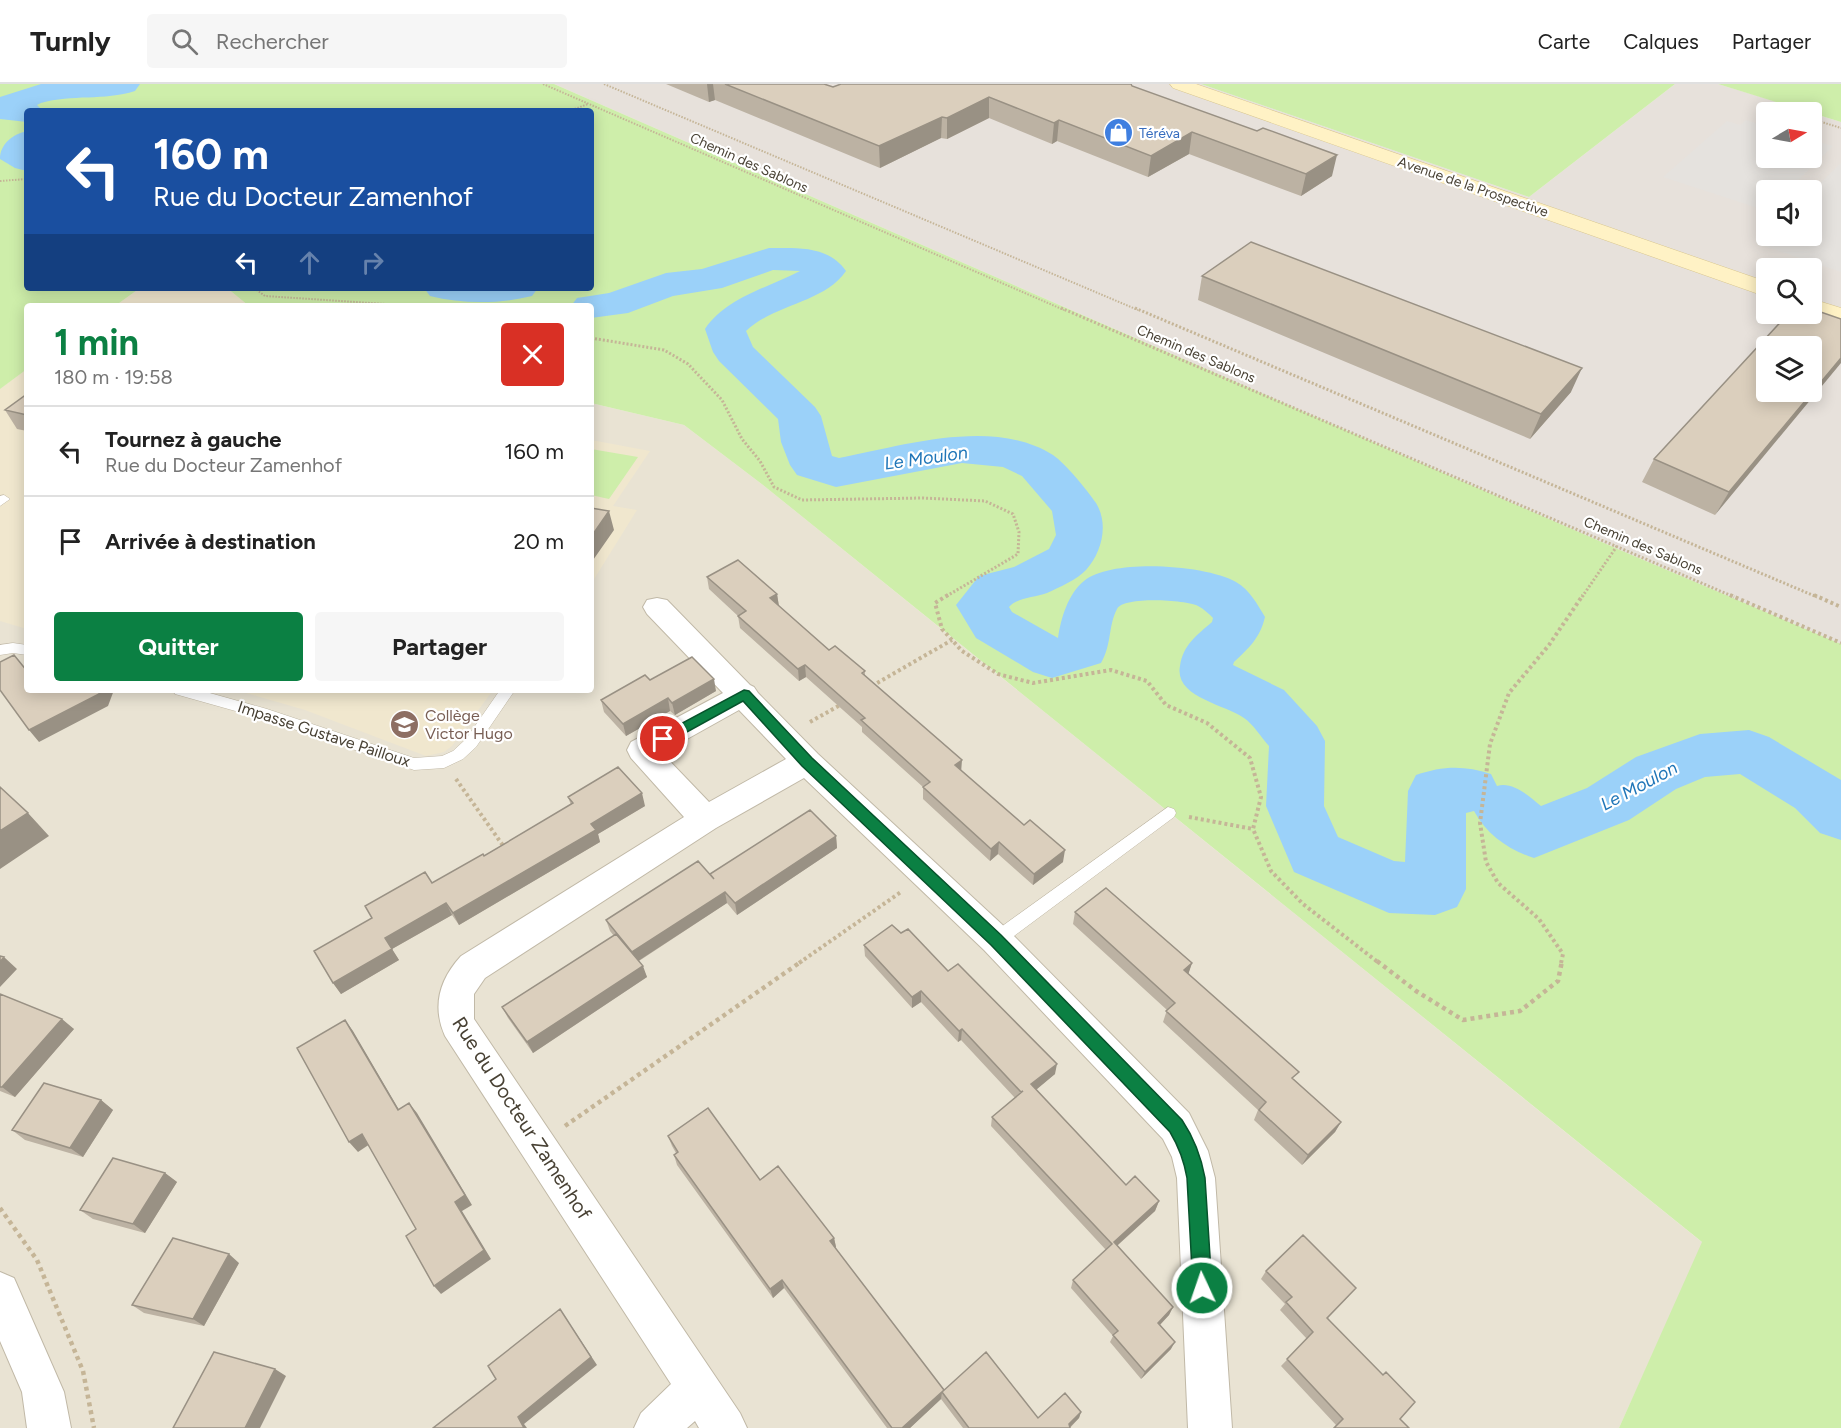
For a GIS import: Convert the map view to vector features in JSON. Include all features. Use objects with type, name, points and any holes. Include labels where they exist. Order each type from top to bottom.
[{"type":"main road","name":"Avenue de la Prospective","points":[[1179,84],[1756,286]]},
{"type":"main road","points":[[1822,309],[1841,316]]},
{"type":"street","points":[[657,607],[744,694],[795,750],[996,940],[1176,1126],[1185,1140],[1193,1161],[1196,1178],[1210,1428]]},
{"type":"street","points":[[705,819],[642,750],[744,694]]},
{"type":"street","name":"Rue du Docteur Zamenhof","points":[[726,1428],[458,1025],[452,1009],[463,977],[473,967],[705,819],[795,750]]},
{"type":"street","points":[[0,1292],[43,1392],[49,1428]]},
{"type":"street","points":[[656,1428],[698,1388]]},
{"type":"lane","points":[[0,650],[24,650]]},
{"type":"lane","name":"Impasse Gustave Pailloux","points":[[191,693],[267,714],[414,764],[444,762]]},
{"type":"lane","points":[[444,762],[458,755],[471,743],[506,693]]},
{"type":"lane","points":[[996,940],[1168,813]]},
{"type":"path","name":"Chemin des Sablons","points":[[543,84],[796,195],[1841,643]]},
{"type":"path","points":[[604,84],[1841,607]]},
{"type":"path","points":[[578,108],[589,104]]},
{"type":"path","points":[[1822,122],[1841,128]]},
{"type":"path","points":[[0,181],[24,179]]},
{"type":"path","points":[[258,291],[265,296],[387,303]]},
{"type":"path","points":[[594,338],[664,350],[688,364],[722,400],[742,439],[760,461],[774,487],[802,500],[922,498],[985,501],[1013,514],[1019,532],[1018,554],[935,603],[942,630],[962,651],[998,674],[1033,683],[1111,670],[1147,681],[1166,705],[1207,723],[1250,758],[1261,797],[1253,830],[1271,872],[1302,904],[1416,991],[1463,1020],[1520,1011],[1558,981],[1563,954],[1539,919],[1498,883],[1486,862],[1480,823],[1490,744],[1509,693],[1550,645],[1617,546]]},
{"type":"path","points":[[863,692],[952,640]]},
{"type":"path","points":[[795,750],[843,703]]},
{"type":"path","points":[[444,762],[505,849]]},
{"type":"path","points":[[1168,813],[1253,830]]},
{"type":"path","points":[[537,1145],[926,875]]},
{"type":"path","points":[[0,1208],[37,1260],[83,1371],[94,1428]]},
{"type":"shaded area","points":[[554,84],[1201,84],[1529,197],[1675,84],[1718,84],[1778,102],[1756,102],[1756,168],[1822,168],[1822,116],[1841,122],[1841,644],[1620,550]]},
{"type":"shaded area","points":[[1746,120],[1756,123],[1756,168],[1810,168],[1798,180],[1756,180],[1756,207],[1663,177],[1727,121],[1740,125]]},
{"type":"shaded area","points":[[1822,143],[1833,146],[1822,157]]},
{"type":"shaded area","points":[[1841,163],[1841,272],[1822,266],[1822,258],[1800,258],[1764,246],[1822,246],[1822,181]]},
{"type":"shaded area","points":[[136,291],[231,291],[245,303],[119,303]]},
{"type":"shaded area","points":[[24,371],[24,693],[594,693],[594,404],[684,425],[763,485],[1703,1243],[1619,1428],[0,1428],[0,389]]},
{"type":"shaded area","points":[[24,371],[24,628],[0,621],[0,389]]},
{"type":"shaded area","points":[[594,441],[650,451],[613,506],[637,510],[594,579]]},
{"type":"shaded area","name":"Collège Victor Hugo","points":[[246,693],[491,693],[452,746],[444,752],[426,756],[305,710]]},
{"type":"green space","points":[[0,84],[554,84],[1620,550],[1841,644],[1841,1428],[1619,1428],[1702,1242],[763,485],[684,425],[594,404],[594,303],[245,303],[231,291],[594,291],[594,108],[24,108],[24,291],[136,291],[119,303],[24,303],[24,371],[0,389]]},
{"type":"green space","points":[[1201,84],[1675,84],[1529,197]]},
{"type":"green space","points":[[1718,84],[1841,84],[1841,122],[1822,116],[1822,102],[1776,102]]},
{"type":"green space","points":[[594,450],[638,457],[609,499],[594,496]]},
{"type":"building","points":[[725,84],[824,84],[833,87],[841,84],[1131,84],[1257,131],[1263,128],[1337,155],[1306,174],[1192,132],[1151,156],[1059,120],[1054,123],[989,97],[947,118],[942,117],[879,146]]},
{"type":"building","points":[[1251,242],[1582,368],[1541,414],[1202,276]]},
{"type":"building","points":[[1822,312],[1841,319],[1841,358],[1822,381],[1822,336],[1768,336],[1779,324],[1822,324]]},
{"type":"building","points":[[1756,349],[1756,402],[1804,402],[1729,492],[1654,459]]},
{"type":"building","points":[[24,396],[24,414],[5,410]]},
{"type":"building","points":[[594,508],[609,511],[594,533]]},
{"type":"building","points":[[738,560],[777,594],[770,598],[829,650],[835,646],[865,671],[862,673],[962,760],[955,765],[1024,825],[1030,820],[1065,850],[1034,874],[999,842],[991,849],[923,787],[930,782],[861,720],[865,718],[805,665],[798,669],[738,616],[746,611],[707,577]]},
{"type":"building","points":[[14,655],[24,667],[24,693],[99,694],[29,730],[0,690],[0,662]]},
{"type":"building","points":[[692,657],[714,679],[672,703],[668,698],[623,724],[601,700],[645,675],[650,680]]},
{"type":"building","points":[[618,767],[642,793],[591,824],[596,830],[453,913],[446,903],[385,938],[392,949],[333,983],[314,951],[372,918],[365,906],[425,872],[432,883],[483,854],[484,856],[573,803],[568,797]]},
{"type":"building","points":[[0,787],[28,813],[0,831]]},
{"type":"building","points":[[810,810],[836,836],[735,903],[725,892],[632,952],[606,920],[698,861],[714,879],[710,874]]},
{"type":"building","points":[[1106,888],[1192,963],[1184,970],[1299,1072],[1292,1078],[1341,1122],[1308,1155],[1259,1110],[1266,1102],[1166,1011],[1175,1003],[1075,912]]},
{"type":"building","points":[[892,925],[901,933],[908,929],[948,971],[958,964],[1057,1064],[1031,1084],[1126,1185],[1135,1176],[1159,1201],[1114,1242],[1173,1307],[1158,1323],[1175,1342],[1145,1372],[1113,1335],[1118,1331],[1073,1280],[1112,1244],[992,1117],[1023,1091],[1021,1092],[962,1029],[959,1031],[921,991],[912,997],[864,945]]},
{"type":"building","points":[[616,934],[643,966],[527,1042],[502,1007]]},
{"type":"building","points":[[0,994],[62,1019],[2,1087],[0,1087]]},
{"type":"building","points":[[345,1020],[398,1110],[409,1103],[465,1195],[455,1202],[484,1250],[434,1286],[406,1236],[416,1229],[362,1134],[349,1142],[297,1048]]},
{"type":"building","points":[[44,1083],[101,1100],[70,1148],[12,1130]]},
{"type":"building","points":[[708,1108],[760,1180],[778,1166],[834,1238],[830,1241],[944,1390],[902,1428],[892,1428],[782,1280],[770,1289],[674,1155],[678,1152],[668,1136]]},
{"type":"building","points":[[113,1158],[165,1173],[133,1224],[80,1210]]},
{"type":"building","points":[[1303,1235],[1356,1288],[1327,1318],[1383,1375],[1386,1372],[1415,1402],[1400,1419],[1409,1428],[1334,1428],[1343,1419],[1287,1359],[1313,1332],[1286,1302],[1292,1297],[1266,1271]]},
{"type":"building","points":[[173,1238],[229,1254],[193,1319],[132,1305]]},
{"type":"building","points":[[560,1309],[591,1357],[518,1417],[524,1428],[433,1428],[496,1379],[488,1366]]},
{"type":"building","points":[[214,1352],[275,1369],[245,1428],[173,1428]]},
{"type":"building","points":[[986,1352],[1038,1418],[1065,1393],[1081,1412],[1069,1424],[1070,1428],[969,1428],[942,1392]]},
{"type":"waterway","name":"Le Moulon","points":[[24,112],[7,111],[8,105],[52,91],[103,89],[124,84]]},
{"type":"waterway","name":"Le Moulon","points":[[24,144],[14,155],[24,160]]},
{"type":"waterway","name":"Le Moulon","points":[[594,306],[614,305],[666,285],[708,280],[769,259],[810,260],[827,271],[747,311],[725,329],[734,352],[799,416],[804,442],[813,465],[836,473],[962,449],[1013,454],[1038,466],[1075,508],[1080,535],[1068,560],[1028,581],[997,588],[982,605],[994,625],[1052,659],[1082,650],[1092,607],[1101,594],[1108,589],[1144,584],[1177,585],[1204,589],[1222,597],[1239,617],[1236,630],[1208,655],[1205,675],[1265,704],[1297,741],[1295,806],[1315,854],[1389,887],[1435,889],[1437,791],[1470,790]]},
{"type":"waterway","name":"Le Moulon","points":[[1502,808],[1534,834],[1608,804],[1656,773],[1700,756],[1749,752],[1816,792],[1841,816]]},
{"type":"place","name":"Téréva","points":[[1118,133]]},
{"type":"place","name":"Collège Victor Hugo","points":[[404,724]]},
{"type":"route","points":[[663,739],[744,694],[807,762],[996,940],[1176,1126],[1185,1140],[1193,1161],[1196,1178],[1202,1288]]}]
